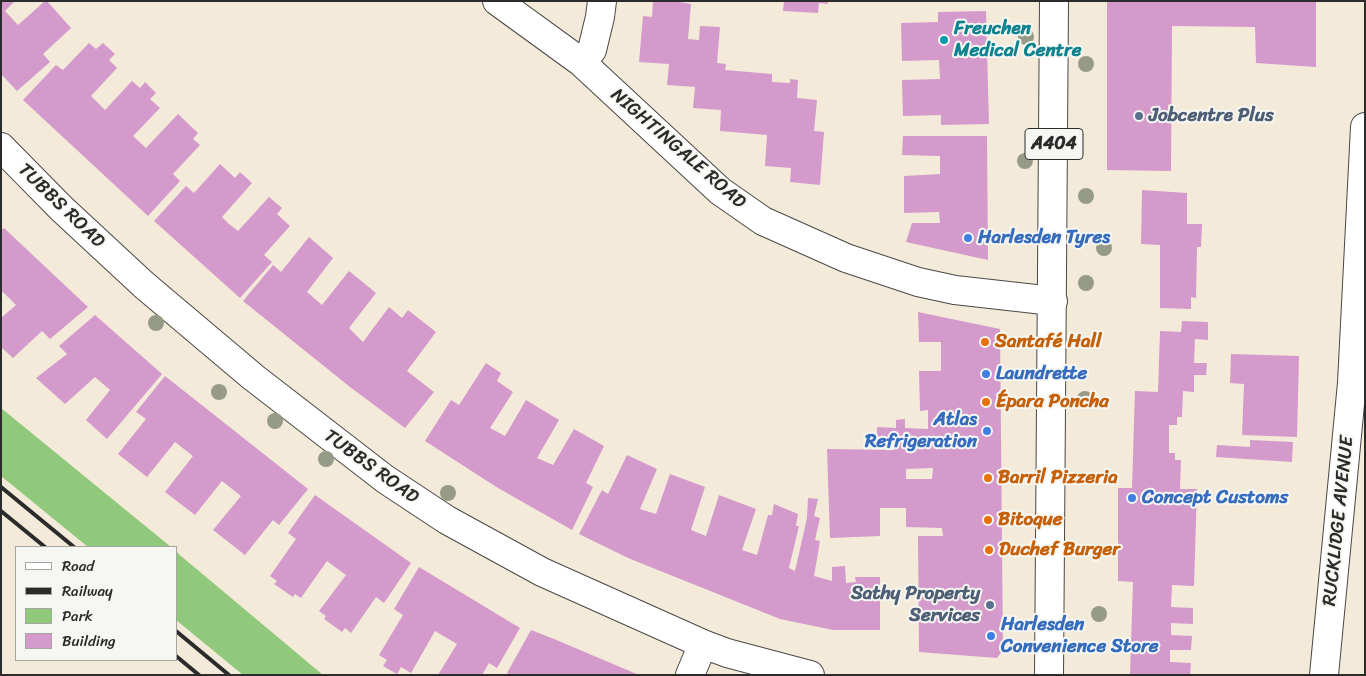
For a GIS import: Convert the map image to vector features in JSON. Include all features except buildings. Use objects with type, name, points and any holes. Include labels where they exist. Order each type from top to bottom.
[{"type":"street","name":"NIGHTINGALE ROAD","points":[[497,1],[581,62],[720,191],[763,220],[846,258],[918,282],[955,290],[1053,301]]},
{"type":"street","points":[[581,62],[592,50],[602,1]]},
{"type":"street","name":"A404","points":[[1049,675],[1054,1]]},
{"type":"street","name":"RUCKLIDGE AVENUE","points":[[1324,675],[1352,382],[1365,127]]},
{"type":"street","name":"TUBBS ROAD","points":[[1,147],[61,208],[144,285],[253,377],[385,479],[447,520],[542,572],[703,644],[727,653],[810,675]]},
{"type":"street","points":[[690,675],[703,644]]},
{"type":"green space","points":[[1,408],[170,546],[87,546],[1,476]]},
{"type":"green space","points":[[178,553],[323,675],[243,675],[178,622]]},
{"type":"railway","points":[[1,487],[73,546]]},
{"type":"railway","points":[[1,511],[44,546]]},
{"type":"railway","points":[[178,633],[229,675]]},
{"type":"railway","points":[[178,658],[199,675]]},
{"type":"place","name":"Freuchen Medical Centre","points":[[944,40]]},
{"type":"place","name":"Jobcentre Plus","points":[[1139,116]]},
{"type":"place","name":"Harlesden Tyres","points":[[968,238]]},
{"type":"place","name":"Santafé Hall","points":[[985,342]]},
{"type":"place","name":"Laundrette","points":[[986,374]]},
{"type":"place","name":"Épara Poncha","points":[[986,402]]},
{"type":"place","name":"Atlas Refrigeration","points":[[987,431]]},
{"type":"place","name":"Barril Pizzeria","points":[[988,478]]},
{"type":"place","name":"Concept Customs","points":[[1132,498]]},
{"type":"place","name":"Bitoque","points":[[988,520]]},
{"type":"place","name":"Duchef Burger","points":[[989,550]]},
{"type":"place","name":"Sathy Property Services","points":[[990,605]]},
{"type":"place","name":"Harlesden Convenience Store","points":[[991,636]]}]
